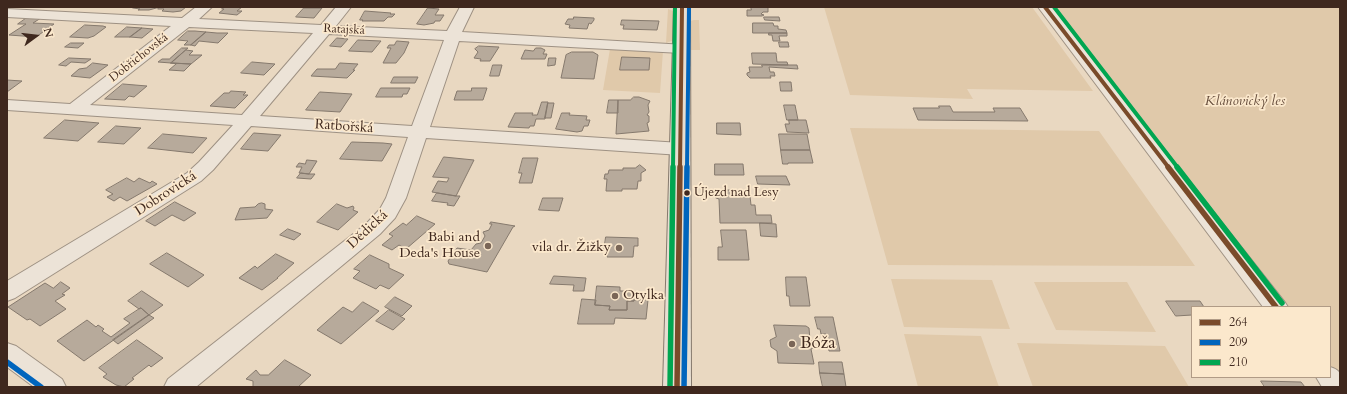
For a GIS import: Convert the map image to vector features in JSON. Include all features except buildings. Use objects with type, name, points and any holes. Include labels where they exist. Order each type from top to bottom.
[{"type":"main road","points":[[677,387],[682,7]]},
{"type":"street","name":"Dobřichovská","points":[[73,110],[205,7]]},
{"type":"street","name":"Dobrovická","points":[[7,292],[194,177],[206,166],[246,121],[344,7]]},
{"type":"street","name":"Dědická","points":[[177,387],[373,229],[388,213],[396,198],[453,36],[467,7]]},
{"type":"street","points":[[1045,7],[1275,306]]},
{"type":"street","name":"Ratajská","points":[[7,13],[186,21],[681,48]]},
{"type":"street","name":"Ratbořská","points":[[7,105],[681,149]]},
{"type":"street","points":[[7,353],[53,387]]},
{"type":"street","points":[[1330,378],[1337,387]]},
{"type":"green space","points":[[824,7],[1032,7],[1093,91],[967,89],[973,99],[850,95]]},
{"type":"green space","name":"Klánovický les","points":[[1053,7],[1340,7],[1340,378],[1331,366],[1331,306],[1284,306],[1059,19]]},
{"type":"green space","points":[[668,9],[673,11],[674,40],[666,43]]},
{"type":"green space","points":[[699,20],[700,50],[690,50],[690,21]]},
{"type":"green space","points":[[610,49],[663,51],[660,93],[603,90]]},
{"type":"green space","points":[[850,128],[1099,131],[1195,266],[888,265]]},
{"type":"green space","points":[[891,279],[992,280],[1010,329],[904,327]]},
{"type":"green space","points":[[1034,282],[1127,282],[1156,332],[1056,330]]},
{"type":"green space","points":[[904,334],[981,336],[999,387],[918,387]]},
{"type":"green space","points":[[1017,343],[1165,346],[1189,387],[1033,387]]},
{"type":"transit line","name":"210","points":[[670,387],[675,7]]},
{"type":"transit line","name":"264","points":[[677,387],[682,7]]},
{"type":"transit line","name":"209","points":[[684,387],[689,7]]},
{"type":"transit line","name":"264","points":[[1045,7],[1275,306]]},
{"type":"transit line","name":"210","points":[[1054,7],[1282,303]]},
{"type":"transit line","name":"209","points":[[7,362],[41,387]]},
{"type":"place","name":"Újezd nad Lesy","points":[[687,193]]},
{"type":"place","name":"Babi and Deda's House","points":[[488,246]]},
{"type":"place","name":"vila dr. Žižky","points":[[619,248]]},
{"type":"place","name":"Otylka","points":[[615,296]]},
{"type":"place","name":"Bóža","points":[[792,344]]}]
